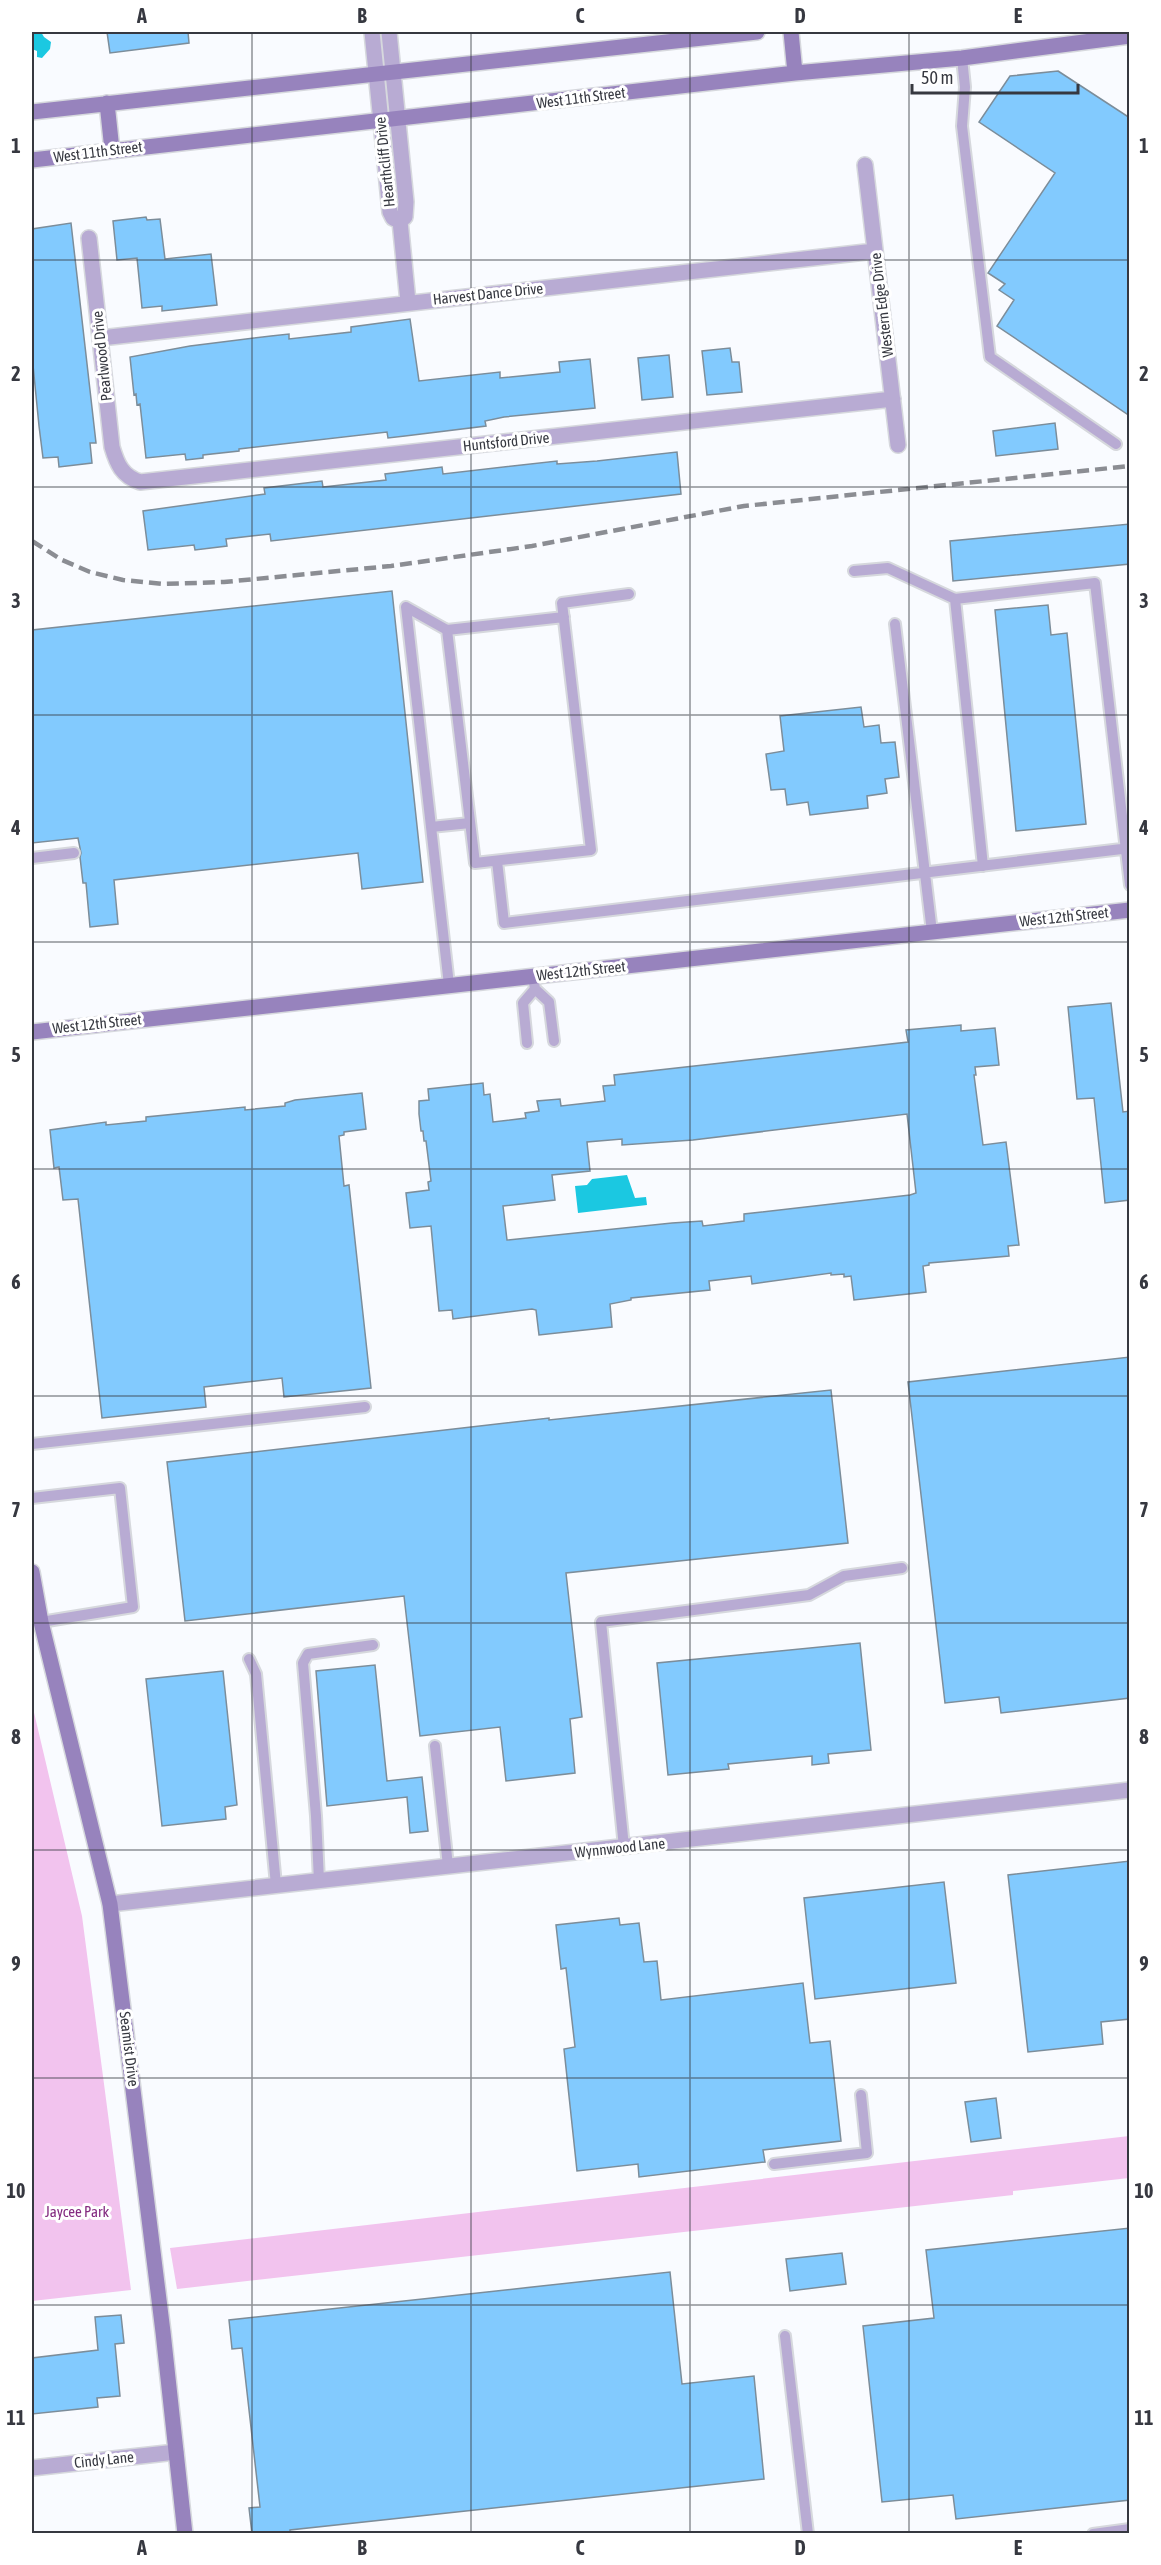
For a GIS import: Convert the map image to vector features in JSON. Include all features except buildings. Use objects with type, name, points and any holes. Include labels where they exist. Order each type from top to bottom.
[{"type":"street","name":"Hearthcliff Drive","points":[[372,32],[390,212],[393,218],[400,221]]},
{"type":"street","name":"Hearthcliff Drive","points":[[389,32],[406,210],[405,217],[400,221]]},
{"type":"street","points":[[32,112],[757,32]]},
{"type":"street","points":[[791,32],[795,72]]},
{"type":"street","name":"West 11th Street","points":[[32,160],[380,122],[795,72],[962,58],[1130,36]]},
{"type":"street","points":[[107,103],[112,150]]},
{"type":"street","name":"Western Edge Drive","points":[[865,165],[898,445]]},
{"type":"street","name":"Hearthcliff Drive","points":[[400,221],[408,302]]},
{"type":"street","name":"Pearlwood Drive","points":[[89,238],[112,447],[122,471]]},
{"type":"street","name":"Harvest Dance Drive","points":[[100,338],[875,251]]},
{"type":"street","name":"Huntsford Drive","points":[[122,471],[130,479],[153,482],[893,399]]},
{"type":"street","name":"West 12th Street","points":[[32,1032],[450,985],[534,982],[932,932],[1130,910]]},
{"type":"street","name":"Seamist Drive","points":[[32,1572],[38,1626],[110,1904],[185,2534]]},
{"type":"street","name":"Wynnwood Lane","points":[[110,1904],[1130,1790]]},
{"type":"street","name":"Cindy Lane","points":[[32,2468],[176,2452]]},
{"type":"lane","points":[[962,58],[965,87],[962,126],[990,357],[1116,444]]},
{"type":"lane","points":[[854,571],[888,568],[955,598],[1095,583],[1130,885]]},
{"type":"lane","points":[[447,630],[475,863],[591,850],[562,603],[629,594]]},
{"type":"lane","points":[[955,598],[983,866]]},
{"type":"lane","points":[[450,985],[406,607],[447,630],[564,618]]},
{"type":"lane","points":[[895,624],[932,932]]},
{"type":"lane","points":[[431,827],[470,823]]},
{"type":"lane","points":[[497,861],[504,922],[1127,848]]},
{"type":"lane","points":[[32,858],[74,853]]},
{"type":"lane","points":[[527,1043],[523,1003],[534,982],[549,1002],[554,1041]]},
{"type":"lane","points":[[32,1444],[365,1407]]},
{"type":"lane","points":[[32,1498],[120,1488],[133,1607],[38,1626]]},
{"type":"lane","points":[[624,1847],[601,1622],[809,1595],[844,1576],[902,1568]]},
{"type":"lane","points":[[320,1881],[303,1663],[308,1654],[373,1645]]},
{"type":"lane","points":[[249,1659],[256,1674],[276,1885]]},
{"type":"lane","points":[[435,1746],[448,1866]]},
{"type":"lane","points":[[774,2164],[867,2153],[861,2095]]},
{"type":"lane","points":[[785,2336],[808,2534]]},
{"type":"lane","points":[[1093,2534],[1130,2529]]},
{"type":"green space","name":"Jaycee Park","points":[[32,1704],[82,1916],[131,2290],[32,2301]]},
{"type":"green space","points":[[1129,2136],[1129,2178],[1013,2191],[1013,2195],[177,2289],[170,2248]]},
{"type":"water","points":[[32,32],[41,32],[51,42],[50,49],[42,58],[37,57],[37,51],[32,49]]},
{"type":"water","points":[[627,1175],[635,1198],[646,1197],[647,1205],[578,1213],[575,1186],[587,1185],[592,1179]]},
{"type":"railway","points":[[32,541],[62,560],[90,572],[123,580],[163,584],[224,582],[391,566],[532,546],[744,506],[1130,466]]}]
